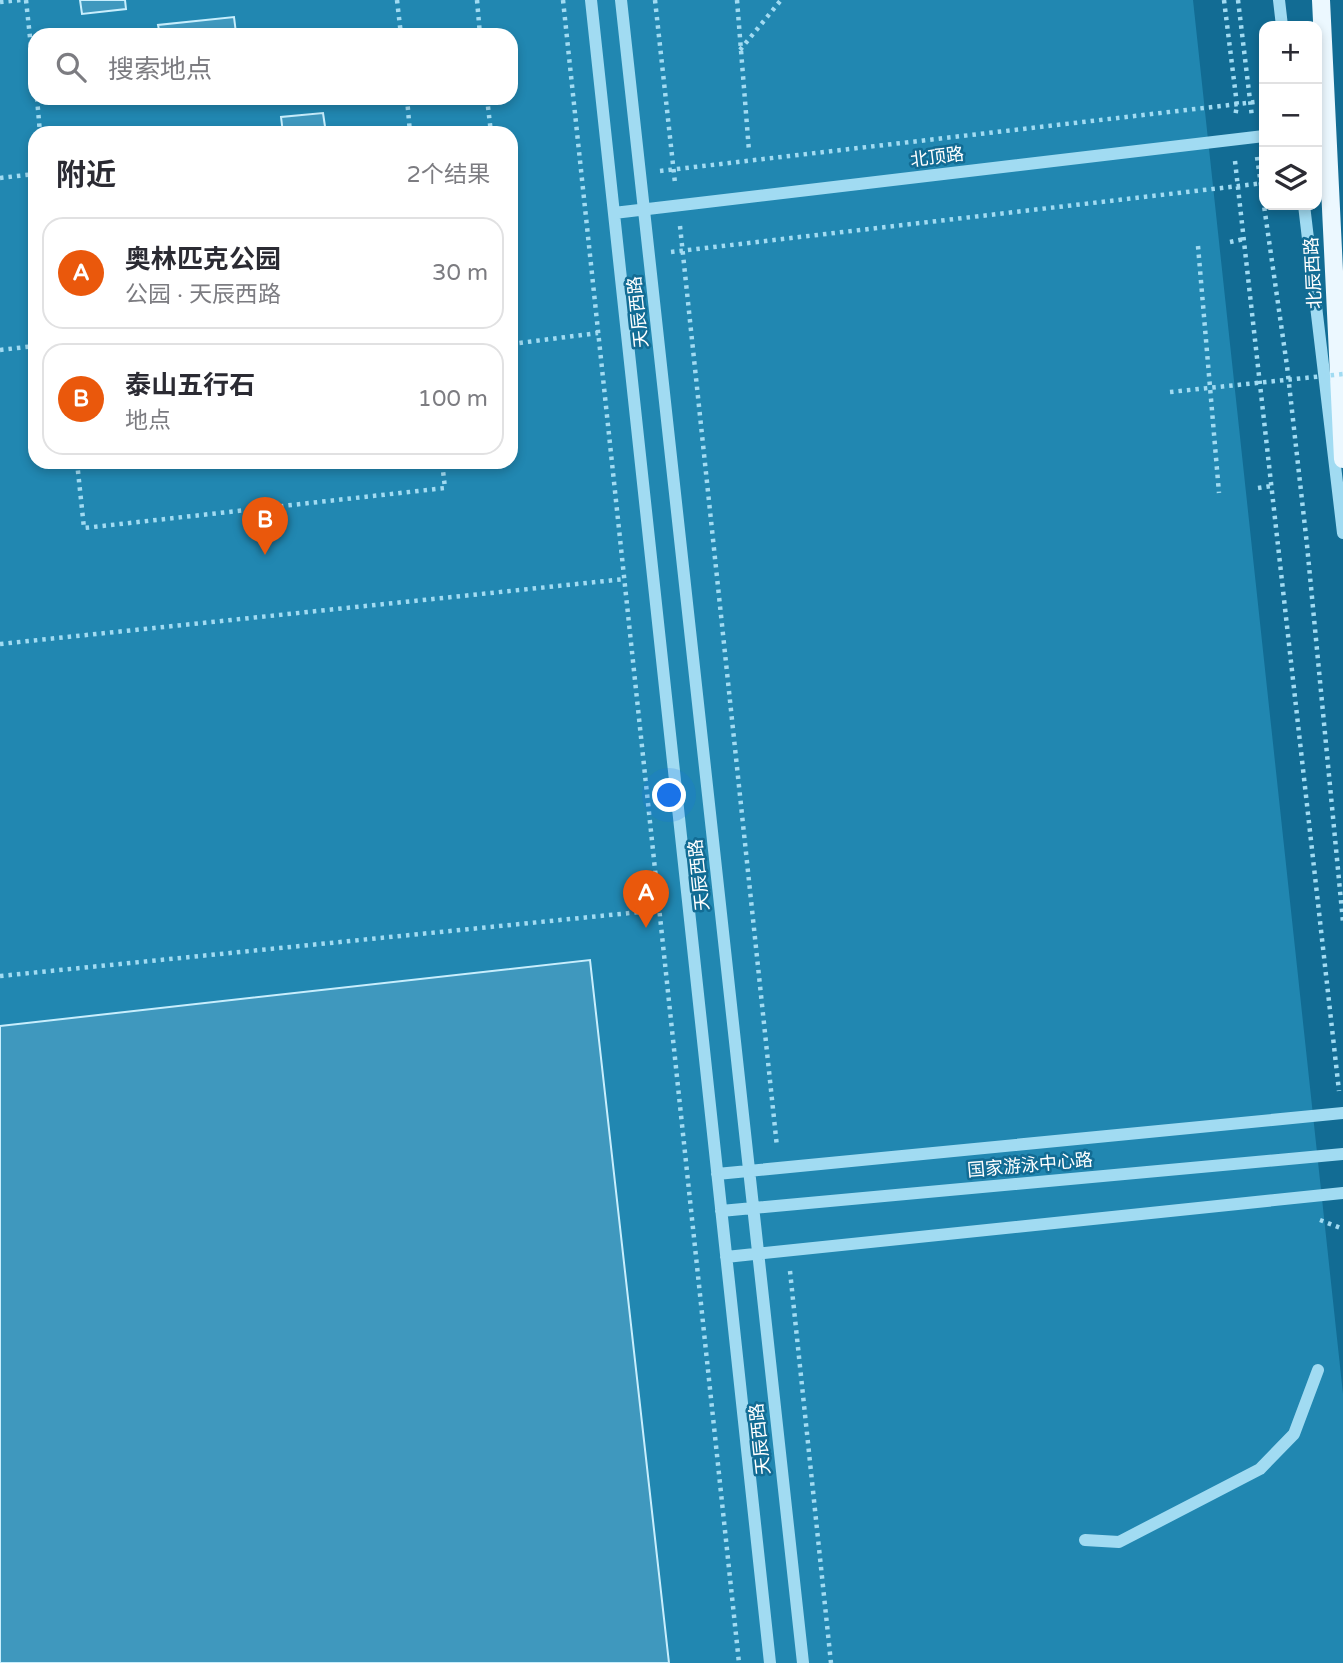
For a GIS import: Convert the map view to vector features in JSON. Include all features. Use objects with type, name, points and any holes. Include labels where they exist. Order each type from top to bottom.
[{"type":"main road","name":"北辰西路","points":[[1321,0],[1343,459]]},
{"type":"street","name":"天辰西路","points":[[591,0],[770,1663]]},
{"type":"street","name":"天辰西路","points":[[621,0],[803,1663]]},
{"type":"street","points":[[1279,0],[1281,21]]},
{"type":"street","name":"北顶路","points":[[614,213],[1233,140],[1259,133]]},
{"type":"street","name":"北辰西路","points":[[1305,210],[1343,533]]},
{"type":"street","points":[[717,1174],[1343,1110]]},
{"type":"street","name":"国家游泳中心路","points":[[721,1211],[1343,1154]]},
{"type":"street","points":[[726,1257],[1343,1193]]},
{"type":"street","points":[[1085,1541],[1119,1542],[1260,1469],[1294,1434],[1318,1370]]},
{"type":"path","points":[[0,2],[23,0],[28,35]]},
{"type":"path","points":[[397,0],[400,28]]},
{"type":"path","points":[[477,0],[479,28]]},
{"type":"path","points":[[563,0],[739,1663]]},
{"type":"path","points":[[655,0],[779,1167]]},
{"type":"path","points":[[737,0],[750,151]]},
{"type":"path","points":[[740,50],[781,0]]},
{"type":"path","points":[[1224,0],[1237,105],[1233,140],[1343,1110]]},
{"type":"path","points":[[1238,0],[1250,103],[1259,133]]},
{"type":"path","points":[[640,173],[1259,102]]},
{"type":"path","points":[[38,105],[39,126]]},
{"type":"path","points":[[408,105],[409,126]]},
{"type":"path","points":[[488,105],[490,126]]},
{"type":"path","points":[[1257,156],[1259,167]]},
{"type":"path","points":[[0,178],[28,175]]},
{"type":"path","points":[[581,176],[610,177]]},
{"type":"path","points":[[649,255],[1259,183]]},
{"type":"path","points":[[1266,210],[1307,545],[1343,922]]},
{"type":"path","points":[[1242,214],[1343,1110]]},
{"type":"path","points":[[1230,242],[1244,239]]},
{"type":"path","points":[[1198,246],[1219,492]]},
{"type":"path","points":[[590,259],[619,260]]},
{"type":"path","points":[[518,342],[598,332]]},
{"type":"path","points":[[0,350],[28,347]]},
{"type":"path","points":[[1170,392],[1343,374]]},
{"type":"path","points":[[78,469],[84,528],[444,488],[443,469]]},
{"type":"path","points":[[1258,488],[1271,486]]},
{"type":"path","points":[[0,644],[625,579]]},
{"type":"path","points":[[0,976],[660,910]]},
{"type":"path","points":[[788,1250],[831,1663]]},
{"type":"shaded area","points":[[0,0],[1193,0],[1343,1394],[1343,1663],[0,1663]]},
{"type":"building","points":[[80,0],[125,0],[126,9],[82,14]]},
{"type":"building","points":[[234,17],[235,28],[159,28],[158,25]]},
{"type":"building","points":[[323,113],[325,126],[282,126],[281,117]]},
{"type":"building","points":[[590,960],[669,1663],[0,1663],[0,1026]]},
{"type":"place","name":"泰山五行石","points":[[265,555]]},
{"type":"place","name":"奥林匹克公园","points":[[646,928]]}]
